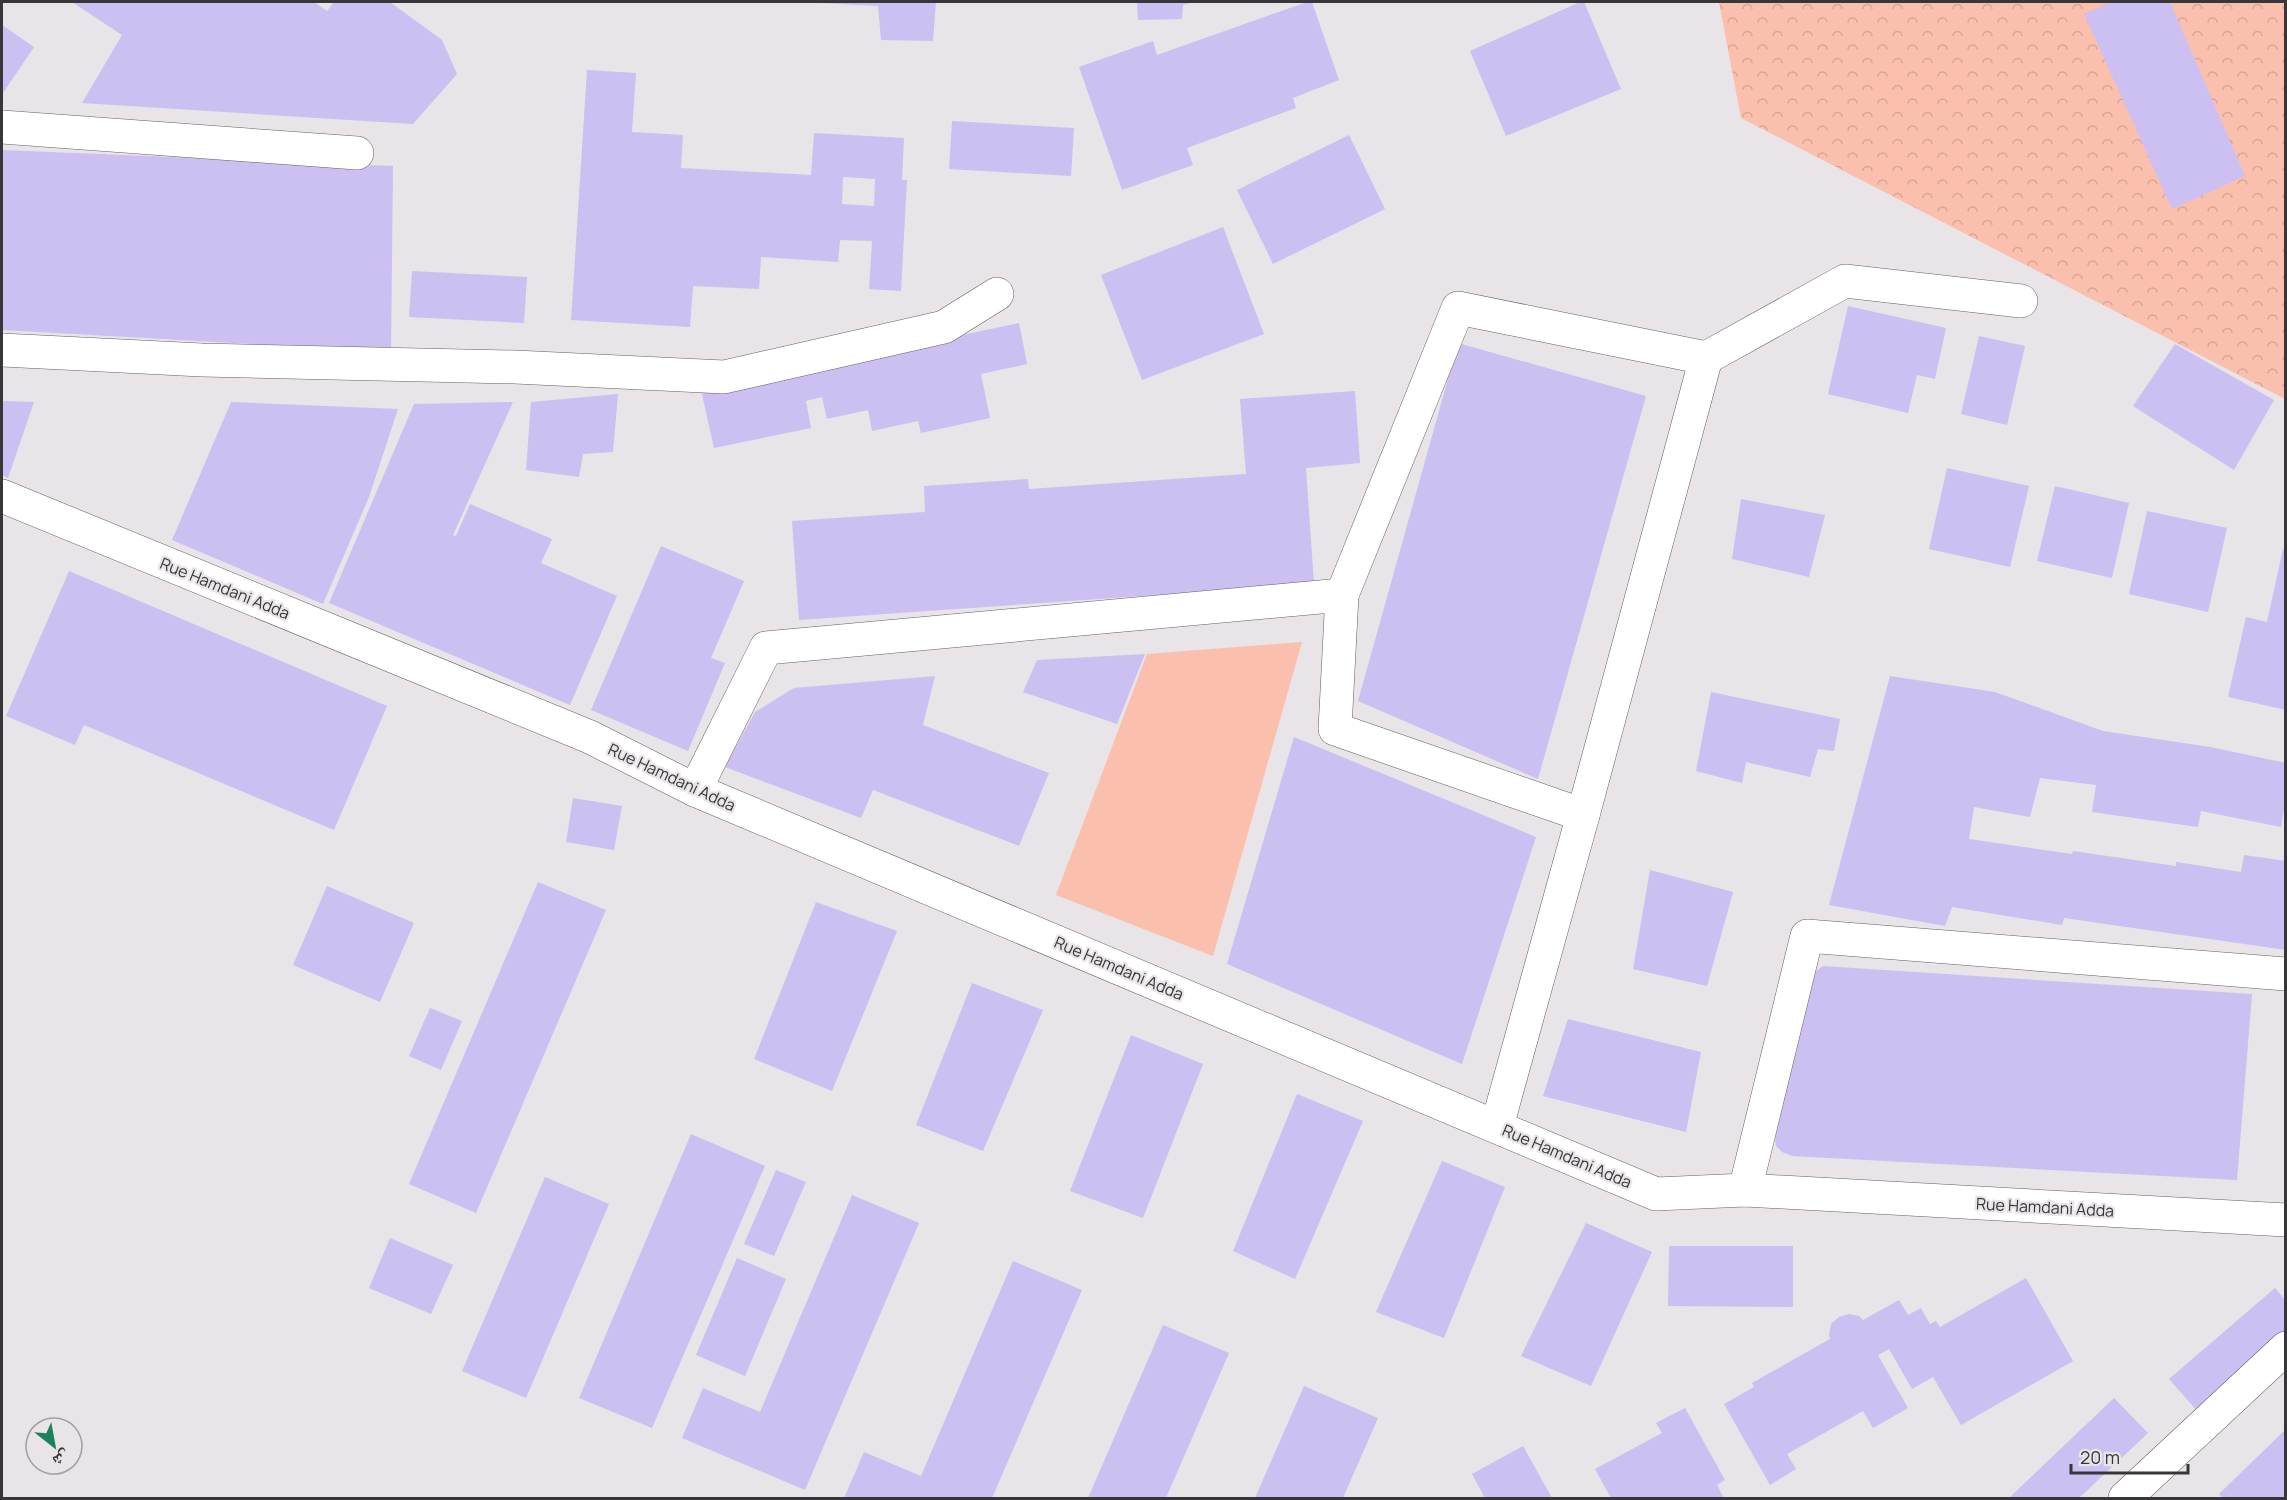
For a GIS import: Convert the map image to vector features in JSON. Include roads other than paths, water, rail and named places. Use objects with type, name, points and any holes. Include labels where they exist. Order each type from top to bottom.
[{"type":"street","points":[[2,127],[357,153]]},
{"type":"street","points":[[1583,815],[1335,729],[1341,595],[1458,308],[1706,358],[1845,281],[2021,301]]},
{"type":"street","points":[[2,350],[202,360],[515,367],[724,376],[945,327],[996,294]]},
{"type":"street","points":[[1497,1126],[1706,358]]},
{"type":"street","name":"Rue Hamdani Adda","points":[[2,496],[590,737],[695,790],[1656,1194],[1745,1190],[2286,1220]]},
{"type":"street","points":[[695,790],[766,648],[1341,595]]},
{"type":"street","points":[[1745,1190],[1807,936],[2286,974]]},
{"type":"street","points":[[2125,1498],[2286,1348]]}]
